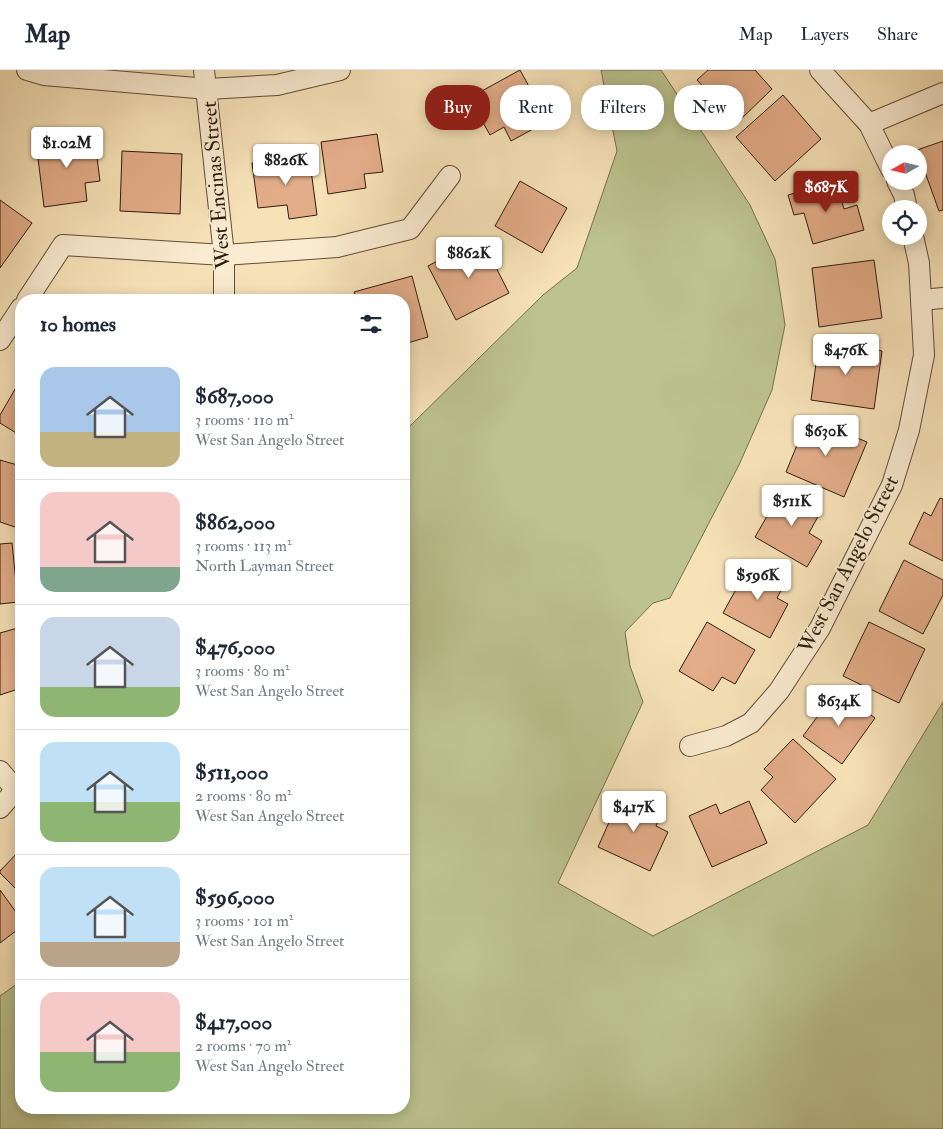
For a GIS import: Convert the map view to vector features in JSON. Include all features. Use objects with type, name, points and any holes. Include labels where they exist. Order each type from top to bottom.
[{"type":"street","points":[[27,70],[44,75],[206,80],[277,85],[340,70]]},
{"type":"street","points":[[820,70],[869,124],[882,151]]},
{"type":"street","name":"West Encinas Street","points":[[206,80],[224,256],[224,294]]},
{"type":"street","points":[[869,124],[943,93]]},
{"type":"street","points":[[31,294],[63,245],[224,256],[337,247],[410,229],[450,176]]},
{"type":"street","name":"West San Angelo Street","points":[[690,746],[726,736],[751,723],[779,691],[820,628],[892,485],[909,430],[924,355],[919,263],[915,245]]},
{"type":"street","points":[[921,300],[943,298]]},
{"type":"street","points":[[0,340],[15,317]]},
{"type":"street","points":[[0,770],[15,783]]},
{"type":"street","points":[[0,808],[15,791]]},
{"type":"green space","points":[[601,70],[661,70],[674,90],[674,130],[701,130],[750,205],[775,259],[785,325],[772,390],[739,465],[670,598],[653,603],[625,632],[630,666],[643,702],[558,883],[653,936],[868,825],[943,702],[943,1129],[0,1129],[0,996],[15,985],[15,1114],[410,1114],[410,426],[543,295],[577,268],[617,151],[613,130],[664,130],[664,85],[604,85]]},
{"type":"building","points":[[520,70],[528,85],[500,85],[500,129],[490,135],[487,130],[490,130],[490,86]]},
{"type":"building","points":[[708,70],[755,70],[772,89],[744,116],[744,85],[702,85],[697,80]]},
{"type":"building","points":[[783,95],[821,139],[775,181],[736,137]]},
{"type":"building","points":[[506,130],[531,130],[511,141]]},
{"type":"building","points":[[94,134],[100,181],[85,183],[87,201],[44,207],[36,142]]},
{"type":"building","points":[[377,134],[383,172],[364,174],[366,188],[328,194],[321,142]]},
{"type":"building","points":[[943,141],[943,210],[939,211],[928,180],[928,146]]},
{"type":"building","points":[[122,151],[182,154],[180,214],[120,211]]},
{"type":"building","points":[[309,155],[317,215],[289,219],[287,205],[258,208],[252,163]]},
{"type":"building","points":[[520,181],[567,208],[542,253],[495,226]]},
{"type":"building","points":[[836,181],[844,209],[857,205],[864,230],[813,244],[804,213],[794,215],[788,195]]},
{"type":"building","points":[[0,200],[32,223],[0,268]]},
{"type":"building","points":[[481,238],[509,293],[456,320],[428,266]]},
{"type":"building","points":[[874,260],[882,318],[819,327],[812,268]]},
{"type":"building","points":[[412,276],[428,337],[410,342],[410,294],[355,294],[354,292]]},
{"type":"building","points":[[819,342],[882,351],[874,409],[811,400]]},
{"type":"building","points":[[15,389],[15,432],[0,423],[0,415]]},
{"type":"building","points":[[808,418],[867,442],[844,497],[786,472]]},
{"type":"building","points":[[0,460],[15,464],[15,527],[0,522]]},
{"type":"building","points":[[784,487],[822,509],[809,533],[822,541],[807,567],[755,537]]},
{"type":"building","points":[[940,498],[943,499],[943,561],[909,544],[924,512],[931,516]]},
{"type":"building","points":[[12,543],[15,572],[15,602],[0,604],[0,544]]},
{"type":"building","points":[[904,560],[943,580],[943,595],[923,634],[879,611]]},
{"type":"building","points":[[751,562],[786,581],[777,598],[788,604],[770,638],[723,613]]},
{"type":"building","points":[[707,622],[755,650],[735,684],[722,677],[713,691],[679,671]]},
{"type":"building","points":[[869,622],[925,649],[899,703],[843,676]]},
{"type":"building","points":[[15,629],[15,690],[0,695],[0,633]]},
{"type":"building","points":[[837,690],[875,718],[842,764],[803,736]]},
{"type":"building","points":[[793,739],[836,779],[795,823],[761,790],[773,777],[764,769]]},
{"type":"building","points":[[622,793],[663,811],[656,826],[668,832],[650,871],[598,847]]},
{"type":"building","points":[[749,801],[767,843],[712,867],[689,816],[716,804],[720,814]]},
{"type":"building","points":[[15,855],[15,888],[0,873]]},
{"type":"building","points":[[0,890],[15,911],[15,932],[0,943]]}]
